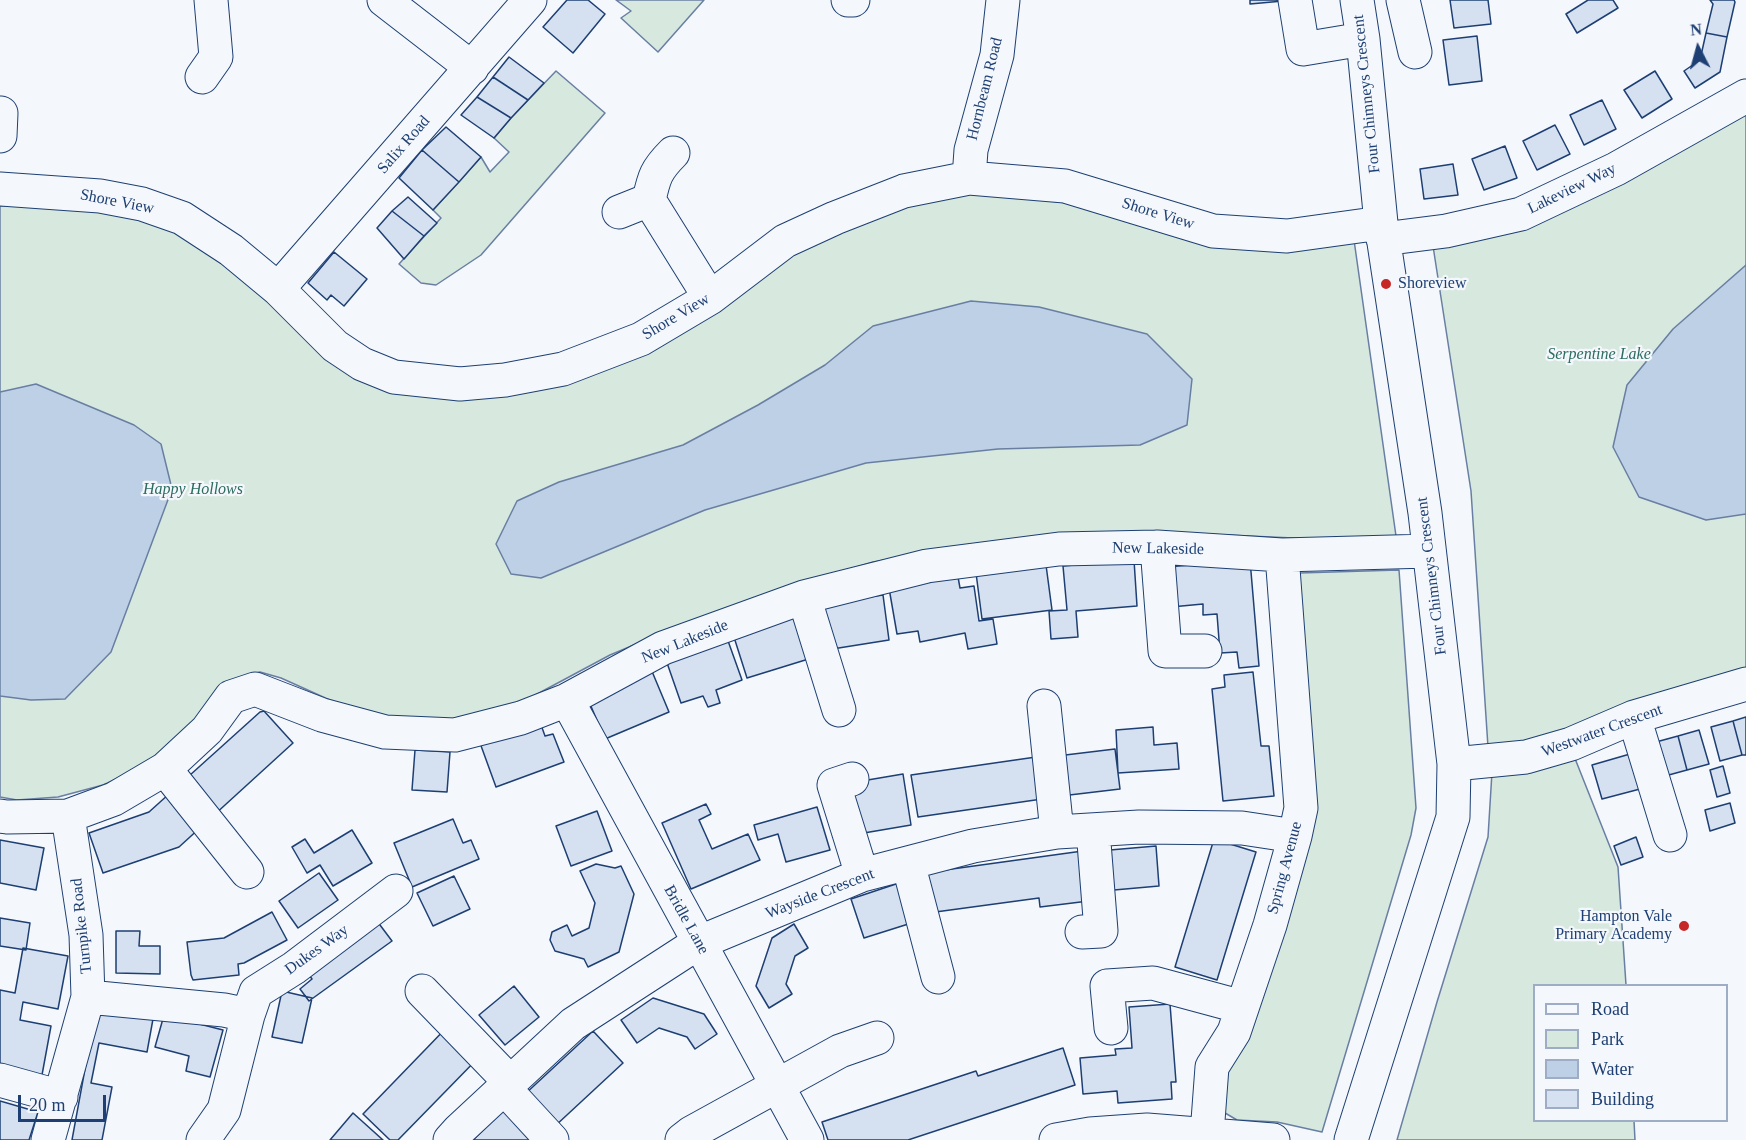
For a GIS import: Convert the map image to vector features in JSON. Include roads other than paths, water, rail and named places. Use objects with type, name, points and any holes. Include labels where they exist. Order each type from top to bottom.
[{"type":"street","points":[[202,77],[216,57],[211,0]]},
{"type":"street","points":[[384,0],[472,68]]},
{"type":"street","name":"Salix Road","points":[[278,289],[530,0]]},
{"type":"street","points":[[848,0],[853,0]]},
{"type":"street","name":"Hornbeam Road","points":[[969,178],[970,150],[997,55],[1003,0]]},
{"type":"street","points":[[1295,0],[1302,49],[1363,39]]},
{"type":"street","name":"Four Chimneys Crescent","points":[[1351,1140],[1453,817],[1454,764],[1421,490],[1382,231],[1357,0]]},
{"type":"street","points":[[1403,0],[1415,51]]},
{"type":"street","name":"Lakeview Way","points":[[1382,231],[1446,231],[1521,214],[1616,169],[1746,96]]},
{"type":"street","points":[[673,153],[658,168],[649,200],[710,298]]},
{"type":"street","name":"Shore View","points":[[0,189],[100,196],[142,204],[182,218],[231,250],[278,289],[335,346],[362,364],[394,377],[460,384],[505,380],[563,369],[641,339],[710,298],[785,241],[835,218],[904,191],[969,178],[1065,186],[1213,231],[1287,236],[1382,231]]},
{"type":"street","points":[[619,212],[649,200]]},
{"type":"street","points":[[1157,547],[1165,651],[1204,651]]},
{"type":"street","name":"New Lakeside","points":[[0,816],[68,816],[114,799],[165,769],[207,730],[231,697],[255,689],[322,715],[385,732],[455,735],[521,718],[567,700],[663,648],[804,597],[927,566],[1059,549],[1157,547],[1282,555],[1429,551]]},
{"type":"street","name":"Spring Avenue","points":[[1207,1134],[1212,1067],[1234,1032],[1270,925],[1301,808],[1282,555]]},
{"type":"street","points":[[804,597],[838,712]]},
{"type":"street","name":"Westwater Crescent","points":[[1454,764],[1526,758],[1571,744],[1634,717],[1746,684]]},
{"type":"street","name":"Bridle Lane","points":[[567,700],[807,1140]]},
{"type":"street","points":[[1044,706],[1057,832]]},
{"type":"street","points":[[1634,717],[1669,835]]},
{"type":"street","points":[[165,769],[247,872]]},
{"type":"street","points":[[852,779],[834,785],[862,875]]},
{"type":"street","name":"Turnpike Road","points":[[48,1140],[88,997],[86,936],[68,816]]},
{"type":"street","name":"Wayside Crescent","points":[[450,1140],[573,1024],[698,943],[862,875],[973,846],[1057,832],[1139,827],[1242,828],[1295,836]]},
{"type":"street","points":[[1082,932],[1101,931],[1093,830]]},
{"type":"street","points":[[908,863],[938,977]]},
{"type":"street","name":"Dukes Way","points":[[203,1140],[224,1110],[256,992],[294,968],[396,891]]},
{"type":"street","points":[[1111,1028],[1107,986],[1153,983],[1242,1007]]},
{"type":"street","points":[[422,991],[507,1085],[552,1140]]},
{"type":"street","points":[[88,997],[224,1010],[248,1016]]},
{"type":"street","points":[[682,1140],[840,1051],[877,1038]]},
{"type":"street","points":[[0,1080],[61,1097]]},
{"type":"street","points":[[1056,1140],[1090,1134],[1147,1130],[1273,1140]]},
{"type":"water","name":"Serpentine Lake","points":[[1746,265],[1746,514],[1706,520],[1639,497],[1613,447],[1627,385],[1673,329]]},
{"type":"water","points":[[971,301],[1039,307],[1147,334],[1192,379],[1187,425],[1140,445],[998,449],[866,463],[705,510],[541,578],[511,574],[496,544],[517,501],[559,482],[683,445],[758,405],[825,365],[873,326]]},
{"type":"water","name":"Happy Hollows","points":[[36,384],[134,425],[161,444],[172,489],[111,652],[65,699],[31,700],[0,696],[0,392]]},
{"type":"place","name":"Shoreview","points":[[1386,284]]},
{"type":"place","name":"Hampton Vale Primary Academy","points":[[1684,926]]}]
